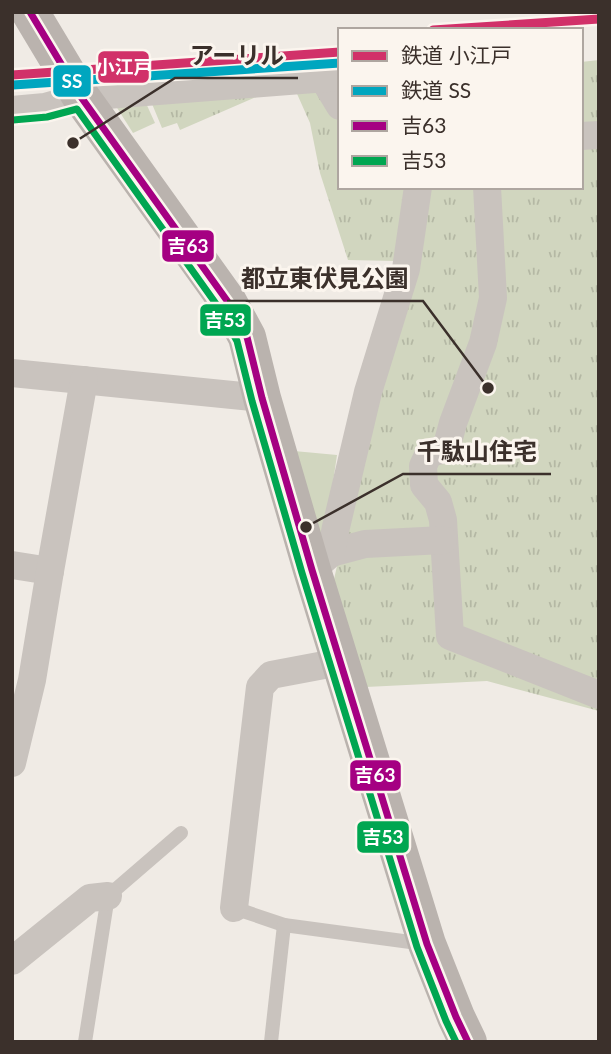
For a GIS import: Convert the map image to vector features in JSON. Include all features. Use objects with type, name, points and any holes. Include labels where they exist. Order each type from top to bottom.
[{"type":"street","points":[[42,17],[81,97],[228,302],[247,337],[262,398],[322,562],[340,662],[428,944],[468,1042]]},
{"type":"street","points":[[12,110],[46,107],[81,97],[331,78],[338,100]]},
{"type":"street","points":[[322,562],[336,527],[368,392],[406,269],[418,189]]},
{"type":"street","points":[[487,189],[493,298],[491,309],[483,343],[446,449],[429,453],[423,466],[424,485],[438,502],[443,520],[450,636],[599,695]]},
{"type":"street","points":[[12,373],[262,398]]},
{"type":"street","points":[[12,763],[22,678],[50,571],[84,380]]},
{"type":"street","points":[[322,562],[365,544],[443,540]]},
{"type":"street","points":[[12,565],[50,571]]},
{"type":"street","points":[[234,908],[260,687],[271,675],[340,662]]},
{"type":"street","points":[[12,961],[90,898],[108,896]]},
{"type":"lane","points":[[85,1042],[108,896],[181,833]]},
{"type":"lane","points":[[234,908],[284,925],[428,944]]},
{"type":"lane","points":[[271,1042],[284,925]]},
{"type":"green space","points":[[599,60],[599,711],[487,681],[366,687],[332,588],[423,189],[583,189],[583,62]]},
{"type":"green space","points":[[338,83],[338,189],[411,189],[396,261],[348,260],[320,173],[310,123],[294,87]]},
{"type":"green space","points":[[284,85],[180,130],[177,123],[162,128],[150,99]]},
{"type":"green space","points":[[145,101],[155,123],[133,133],[114,103]]},
{"type":"green space","points":[[294,451],[337,455],[326,530],[319,544]]},
{"type":"rail line","name":"小江戸","points":[[463,28],[599,19]]},
{"type":"rail line","name":"小江戸","points":[[12,75],[338,52]]},
{"type":"rail line","name":"SS","points":[[13,85],[338,63]]},
{"type":"transit line","name":"吉63","points":[[30,12],[81,97],[228,302],[247,337],[312,570],[427,944],[468,1042]]},
{"type":"transit line","name":"吉53","points":[[13,120],[47,117],[77,109],[219,308],[237,341],[302,573],[417,947],[456,1042]]},
{"type":"place","name":"アーリル","points":[[73,143]]},
{"type":"place","name":"都立東伏見公園","points":[[488,388]]},
{"type":"place","name":"千駄山住宅","points":[[306,527]]}]
